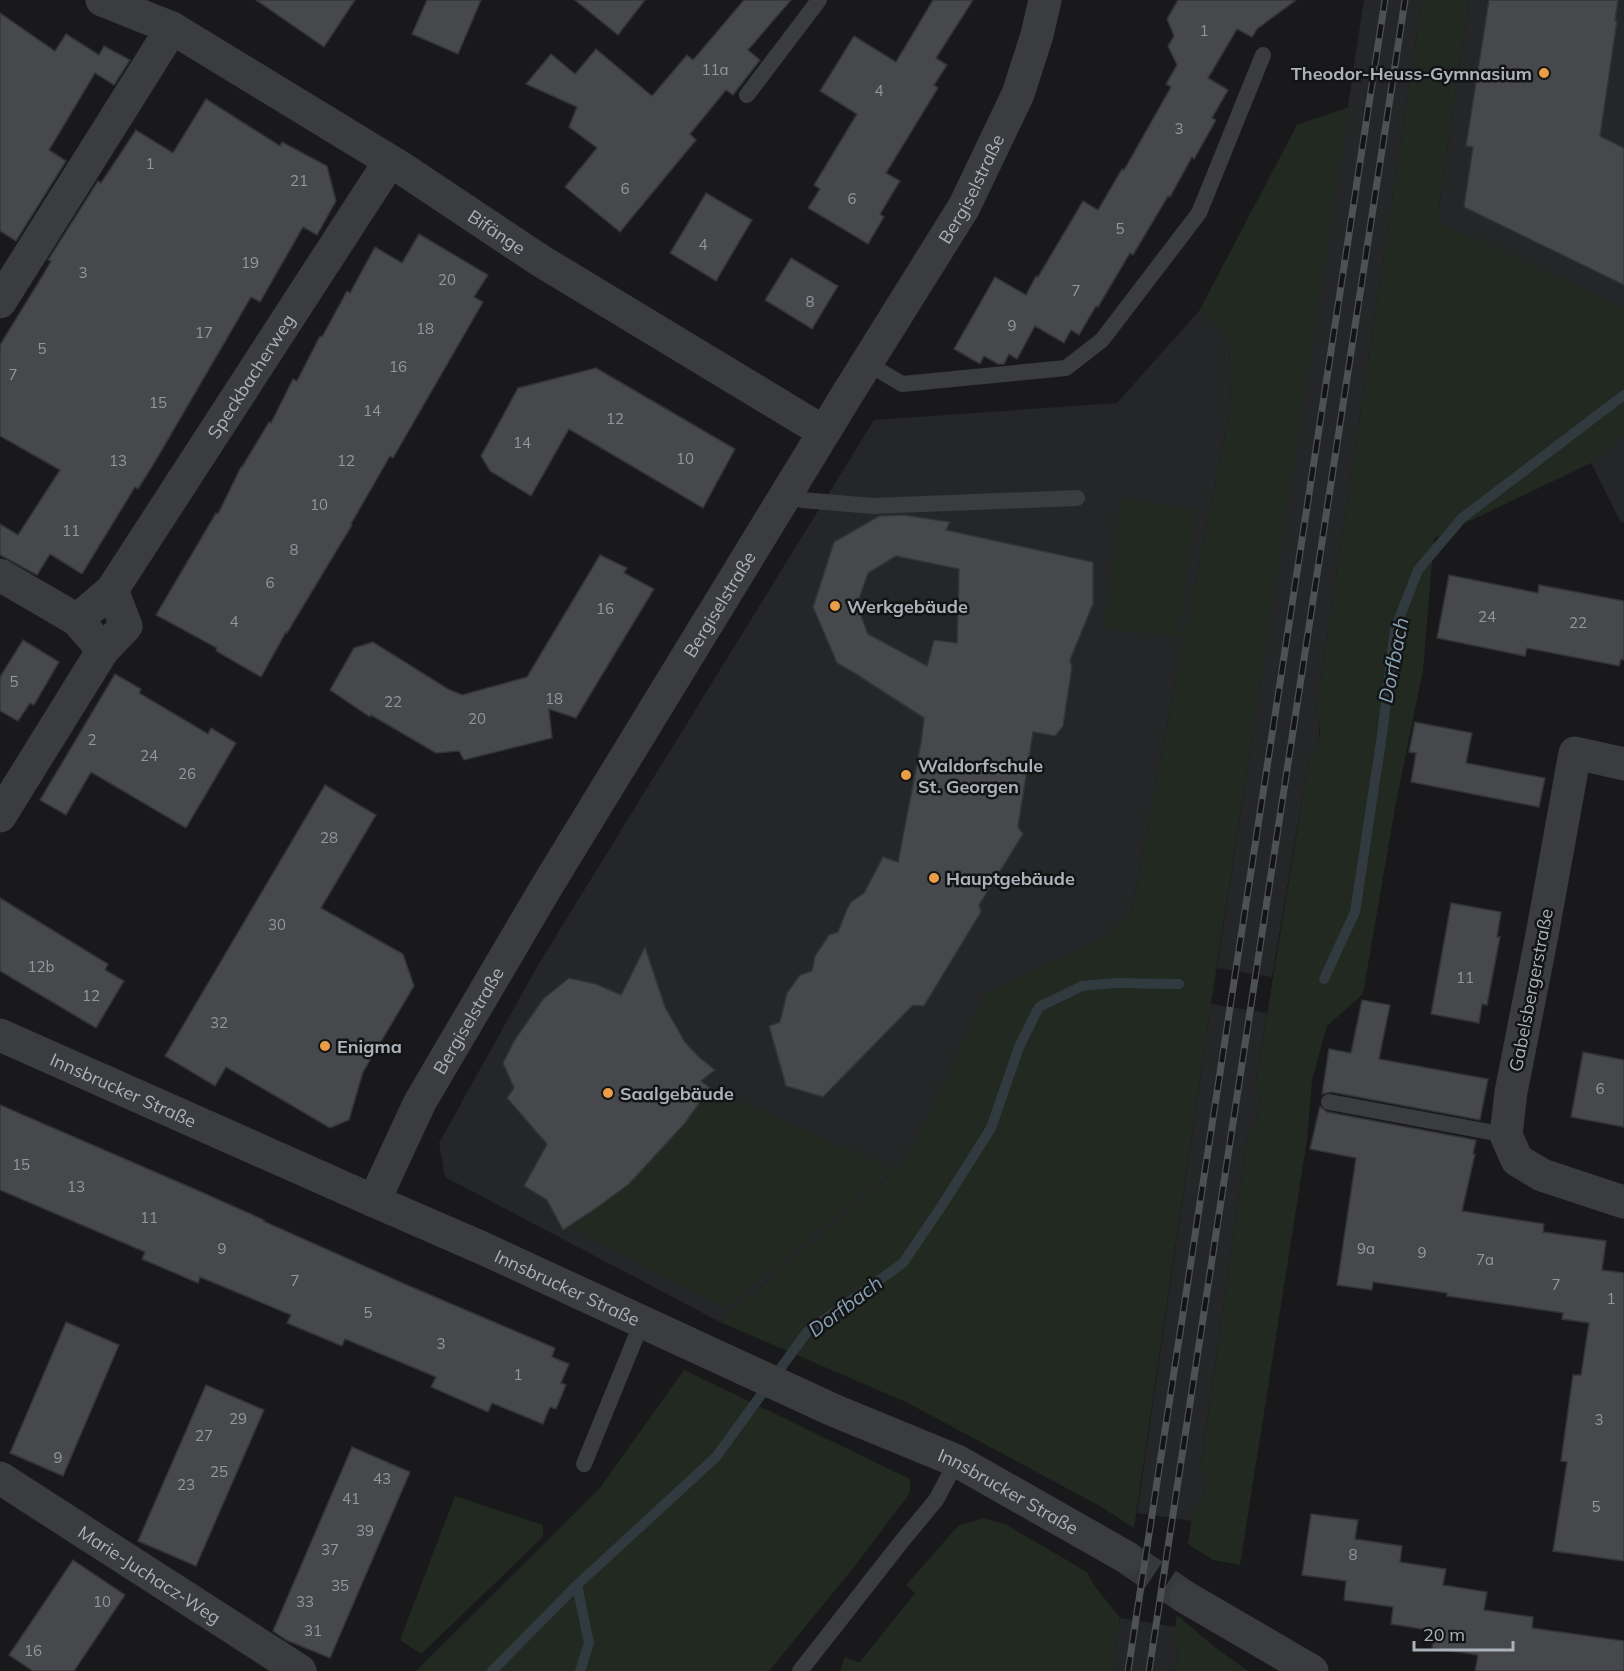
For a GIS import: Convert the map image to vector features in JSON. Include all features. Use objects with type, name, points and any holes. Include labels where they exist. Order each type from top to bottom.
[{"type":"street","name":"Bifänge","points":[[102,0],[172,28],[390,161],[541,261],[824,432]]},
{"type":"street","name":"Bergiselstraße","points":[[374,1201],[420,1102],[553,876],[964,207],[1018,94],[1037,35],[1045,0]]},
{"type":"street","points":[[0,302],[172,28]]},
{"type":"street","name":"Speckbacherweg","points":[[77,620],[112,590],[390,161]]},
{"type":"street","points":[[0,575],[77,620],[103,650]]},
{"type":"street","points":[[0,816],[103,650],[126,626],[112,590]]},
{"type":"street","name":"Gabelsbergerstraße","points":[[1506,1136],[1511,1092],[1575,753],[1624,764]]},
{"type":"street","name":"Innsbrucker Straße","points":[[0,1035],[480,1247],[833,1410],[957,1461],[1126,1557]]},
{"type":"street","points":[[1506,1136],[1517,1160],[1542,1175],[1624,1202]]},
{"type":"street","name":"Marie-Juchacz-Weg","points":[[0,1478],[300,1671]]},
{"type":"street","points":[[1185,1597],[1312,1671]]},
{"type":"lane","points":[[747,95],[819,0]]},
{"type":"lane","points":[[867,363],[902,384],[1066,368],[1102,340],[1199,213],[1263,55]]},
{"type":"lane","points":[[787,492],[802,500],[873,506],[1077,498]]},
{"type":"lane","points":[[1329,1102],[1506,1136]]},
{"type":"lane","points":[[584,1464],[642,1322]]},
{"type":"lane","points":[[800,1671],[936,1500],[957,1461]]},
{"type":"shaded area","points":[[1364,0],[1422,0],[1316,711],[1320,722],[1318,745],[1309,758],[1272,977],[1217,968]]},
{"type":"shaded area","points":[[1422,0],[1469,0],[1437,221],[1624,308],[1624,436],[1591,463],[1434,538],[1423,670],[1395,808],[1363,994],[1327,1026],[1312,1080],[1307,1140],[1240,1565],[1213,1560],[1188,1544],[1193,1512],[1203,1500],[1207,1477],[1201,1466],[1247,1137],[1256,1123],[1260,1098],[1255,1088],[1309,758],[1320,736],[1320,724],[1316,711]]},
{"type":"shaded area","name":"Theodor-Heuss-Gymnasium","points":[[1469,0],[1624,0],[1624,308],[1437,221]]},
{"type":"shaded area","points":[[1349,107],[1211,1004],[1134,1528],[1098,1505],[908,1403],[720,1322],[897,1169],[915,1142],[986,993],[1106,937],[1132,910],[1183,641],[1231,406],[1229,337],[1199,311],[1297,125]]},
{"type":"shaded area","name":"Waldorfschule St. Georgen","points":[[1199,311],[1229,337],[1231,406],[1183,641],[1132,910],[1106,937],[986,993],[915,1143],[897,1169],[720,1322],[445,1177],[439,1143],[538,965],[874,420],[1117,403]]},
{"type":"shaded area","points":[[1624,436],[1624,523],[1620,521],[1591,463]]},
{"type":"shaded area","points":[[1121,499],[1196,509],[1179,638],[1104,628]]},
{"type":"shaded area","points":[[1211,1004],[1267,1013],[1255,1088],[1260,1098],[1256,1123],[1247,1137],[1201,1465],[1207,1477],[1203,1500],[1193,1512],[1192,1521],[1137,1513]]},
{"type":"shaded area","points":[[710,1088],[893,1169],[725,1309],[570,1226],[629,1184],[685,1123]]},
{"type":"shaded area","points":[[684,1370],[910,1479],[910,1493],[855,1566],[769,1671],[416,1671],[599,1489]]},
{"type":"shaded area","points":[[455,1496],[543,1525],[543,1537],[421,1654],[400,1640]]},
{"type":"shaded area","points":[[983,1518],[1005,1524],[1087,1572],[1094,1585],[1120,1618],[1112,1671],[840,1671],[845,1657],[859,1663],[915,1593],[906,1585],[958,1526]]},
{"type":"shaded area","points":[[1177,1615],[1217,1649],[1248,1671],[1174,1671],[1178,1657],[1174,1636]]},
{"type":"shaded area","points":[[1120,1618],[1176,1627],[1174,1636],[1178,1657],[1174,1671],[1112,1671]]},
{"type":"building","points":[[256,0],[355,0],[324,47]]},
{"type":"building","points":[[427,0],[481,0],[458,54],[412,34]]},
{"type":"building","points":[[575,0],[645,0],[618,35]]},
{"type":"building","points":[[744,0],[791,0],[748,50],[760,60],[733,95],[726,90],[690,134],[696,140],[620,232],[565,187],[597,148],[569,127],[577,107],[526,84],[551,54],[575,74],[596,49],[652,96],[687,55],[693,60]]},
{"type":"building","points":[[933,0],[973,0],[936,58],[947,65],[934,85],[938,88],[886,173],[900,181],[880,214],[884,217],[868,244],[808,208],[820,189],[814,185],[857,114],[820,91],[854,36],[896,62]]},
{"type":"building","points":[[1178,0],[1296,0],[1257,29],[1252,37],[1237,29],[1208,78],[1228,90],[1212,118],[1216,120],[1170,197],[1168,196],[1133,255],[1130,253],[1079,335],[1071,330],[1064,343],[1035,326],[1017,359],[1009,354],[1004,364],[998,364],[984,356],[980,364],[954,349],[995,277],[1026,295],[1083,201],[1098,210],[1122,169],[1124,170],[1171,87],[1166,84],[1177,65],[1168,46],[1174,36],[1167,19]]},
{"type":"building","name":"Theodor-Heuss-Gymnasium","points":[[1489,0],[1618,0],[1600,136],[1624,148],[1624,285],[1464,207],[1473,147],[1466,146]]},
{"type":"building","points":[[0,13],[55,51],[66,34],[99,55],[104,46],[130,60],[114,85],[95,73],[49,150],[66,161],[16,241],[0,231]]},
{"type":"building","points":[[206,99],[280,146],[282,142],[327,166],[336,201],[317,235],[303,227],[260,302],[251,297],[156,460],[138,489],[135,487],[82,574],[50,554],[37,575],[0,555],[0,524],[18,535],[60,470],[0,436],[0,345],[51,261],[48,260],[98,181],[101,183],[136,130],[173,153]]},
{"type":"building","points":[[706,193],[752,220],[716,281],[670,253]]},
{"type":"building","points":[[419,234],[488,275],[474,297],[483,302],[393,458],[390,456],[352,525],[261,677],[216,651],[217,648],[156,615],[216,513],[218,514],[241,467],[269,422],[271,423],[293,379],[297,381],[320,336],[322,337],[347,291],[350,293],[375,247],[402,263]]},
{"type":"building","points":[[791,258],[838,286],[812,329],[765,300]]},
{"type":"building","points":[[596,368],[735,449],[703,508],[569,429],[531,496],[490,471],[481,456],[518,388]]},
{"type":"building","name":"Hauptgebäude","points":[[904,515],[950,522],[946,530],[1093,562],[1093,604],[1070,660],[1072,667],[1063,726],[1055,736],[1033,732],[1018,827],[1023,834],[979,905],[981,912],[924,1006],[913,1005],[823,1097],[786,1086],[769,1026],[780,1022],[787,993],[800,975],[812,971],[815,956],[829,935],[838,932],[851,902],[864,893],[883,857],[898,862],[924,718],[837,663],[813,607],[834,542],[879,516]],"holes":[[[896,556],[959,569],[957,643],[934,640],[927,666],[868,634],[857,605],[868,573]]]},
{"type":"building","points":[[600,555],[627,568],[624,573],[654,589],[576,718],[549,709],[552,738],[464,760],[459,751],[436,753],[371,715],[370,717],[330,690],[354,648],[373,642],[448,689],[462,695],[527,677]]},
{"type":"building","points":[[1449,575],[1538,593],[1539,585],[1624,601],[1624,660],[1621,659],[1619,666],[1527,648],[1525,656],[1437,638]]},
{"type":"building","points":[[23,640],[59,662],[34,705],[30,703],[18,721],[0,711],[0,677]]},
{"type":"building","points":[[115,674],[141,689],[139,693],[208,734],[211,728],[236,743],[186,828],[91,772],[66,815],[40,800]]},
{"type":"building","points":[[1415,722],[1472,733],[1466,763],[1545,778],[1539,807],[1411,782],[1416,753],[1409,752]]},
{"type":"building","points":[[325,785],[376,815],[321,908],[403,954],[414,986],[363,1072],[349,1120],[330,1128],[226,1067],[215,1086],[165,1056]]},
{"type":"building","points":[[0,898],[108,964],[105,970],[124,981],[96,1028],[0,971]]},
{"type":"building","points":[[1451,903],[1501,912],[1497,937],[1500,937],[1487,1005],[1482,1004],[1479,1023],[1431,1014]]},
{"type":"building","name":"Saalgebäude","points":[[645,947],[665,1007],[685,1042],[715,1070],[701,1081],[710,1088],[685,1123],[629,1184],[563,1230],[547,1200],[524,1186],[547,1144],[507,1098],[514,1088],[503,1063],[514,1041],[543,999],[569,978],[596,984],[621,995]]},
{"type":"building","points":[[1362,1000],[1390,1005],[1379,1059],[1488,1079],[1480,1120],[1331,1092],[1322,1094],[1329,1049],[1351,1053]]},
{"type":"building","points":[[1583,1052],[1624,1060],[1624,1127],[1571,1117]]},
{"type":"building","points":[[0,1105],[555,1348],[552,1357],[569,1364],[561,1383],[566,1385],[556,1409],[550,1407],[543,1424],[492,1403],[488,1412],[431,1387],[436,1377],[345,1339],[342,1346],[287,1323],[291,1315],[200,1277],[198,1283],[142,1259],[145,1252],[0,1190]]},
{"type":"building","points":[[1320,1106],[1327,1112],[1476,1140],[1462,1211],[1544,1224],[1543,1232],[1606,1241],[1602,1270],[1624,1273],[1624,1561],[1553,1551],[1567,1462],[1561,1461],[1573,1375],[1581,1375],[1589,1323],[1562,1319],[1563,1313],[1447,1296],[1447,1293],[1373,1282],[1372,1290],[1337,1285],[1356,1158],[1310,1149]]},
{"type":"building","points":[[66,1322],[119,1345],[63,1476],[10,1453]]},
{"type":"building","points":[[206,1385],[264,1410],[196,1566],[138,1541]]},
{"type":"building","points":[[352,1447],[410,1472],[330,1658],[286,1640],[273,1631]]},
{"type":"building","points":[[1311,1514],[1358,1520],[1355,1539],[1402,1546],[1400,1562],[1446,1569],[1443,1585],[1487,1592],[1484,1610],[1533,1617],[1532,1628],[1624,1641],[1624,1671],[1475,1671],[1478,1655],[1432,1648],[1435,1631],[1391,1624],[1393,1607],[1344,1600],[1346,1581],[1302,1575]]},
{"type":"building","points":[[73,1560],[125,1595],[74,1671],[33,1671],[9,1655]]},
{"type":"waterway","name":"Dorfbach","points":[[1324,979],[1355,912],[1382,735],[1395,629],[1418,570],[1462,518],[1624,395]]},
{"type":"waterway","name":"Dorfbach","points":[[492,1671],[577,1585],[716,1457],[807,1332],[903,1263],[991,1128],[1019,1047],[1039,1007],[1082,986],[1115,983],[1179,984]]},
{"type":"waterway","points":[[577,1585],[589,1643],[580,1671]]},
{"type":"tunnel","points":[[1126,1557],[1185,1597]]},
{"type":"railway","points":[[1128,1671],[1385,0]]},
{"type":"railway","points":[[1149,1671],[1405,0]]},
{"type":"place","name":"Theodor-Heuss-Gymnasium","points":[[1544,73]]},
{"type":"place","name":"Werkgebäude","points":[[835,606]]},
{"type":"place","name":"Waldorfschule St. Georgen","points":[[906,775]]},
{"type":"place","name":"Hauptgebäude","points":[[934,878]]},
{"type":"place","name":"Enigma","points":[[325,1046]]},
{"type":"place","name":"Saalgebäude","points":[[608,1093]]}]
